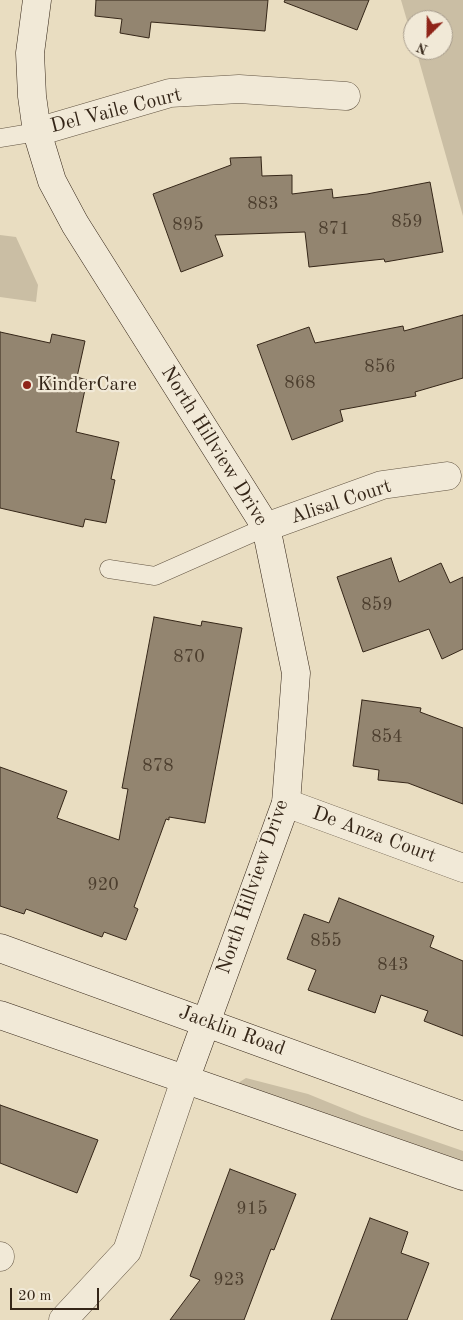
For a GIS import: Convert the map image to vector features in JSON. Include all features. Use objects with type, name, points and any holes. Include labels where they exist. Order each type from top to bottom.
[{"type":"street","name":"North Hillview Drive","points":[[37,0],[30,52],[32,96],[37,132],[52,181],[74,224],[266,527],[296,673],[286,803],[184,1080],[127,1251],[63,1320]]},
{"type":"street","name":"Del Vaile Court","points":[[37,132],[170,93],[239,89],[346,96]]},
{"type":"street","name":"Alisal Court","points":[[266,527],[382,484],[447,476]]},
{"type":"street","name":"De Anza Court","points":[[286,803],[463,868]]},
{"type":"street","name":"Jacklin Road","points":[[0,948],[206,1021],[463,1116]]},
{"type":"street","points":[[0,1015],[463,1176]]},
{"type":"lane","points":[[0,138],[37,132]]},
{"type":"lane","points":[[109,569],[155,576],[266,527]]},
{"type":"shaded area","points":[[401,0],[463,0],[463,216],[419,60],[453,60],[453,10],[404,10]]},
{"type":"shaded area","points":[[0,235],[16,237],[38,285],[36,302],[0,297]]},
{"type":"shaded area","points":[[246,1078],[308,1094],[362,1116],[463,1151],[463,1161],[238,1083]]},
{"type":"building","points":[[96,0],[268,0],[265,31],[151,22],[149,38],[120,33],[122,19],[95,16]]},
{"type":"building","points":[[285,0],[369,0],[357,30],[284,2]]},
{"type":"building","points":[[261,157],[262,176],[292,175],[292,194],[332,189],[333,198],[367,194],[430,182],[443,252],[385,262],[384,259],[309,267],[305,232],[215,235],[223,256],[181,272],[153,194],[231,165],[230,158]]},
{"type":"building","points":[[463,315],[463,378],[415,392],[416,396],[340,410],[343,421],[292,440],[257,345],[309,327],[315,343],[403,326],[404,331]]},
{"type":"building","points":[[0,332],[50,343],[52,334],[85,341],[77,377],[87,380],[76,432],[119,442],[111,479],[115,480],[106,523],[85,519],[83,527],[0,508]]},
{"type":"building","points":[[391,558],[399,582],[441,563],[450,583],[463,577],[463,649],[442,659],[429,629],[363,652],[337,577]]},
{"type":"building","points":[[154,617],[201,626],[202,621],[242,628],[205,823],[169,817],[169,820],[166,819],[134,907],[138,909],[126,940],[104,932],[102,937],[26,909],[24,914],[0,906],[0,767],[67,791],[57,818],[119,840],[128,789],[122,788]]},
{"type":"building","points":[[362,700],[421,708],[420,712],[463,728],[463,804],[408,783],[378,780],[379,770],[353,766]]},
{"type":"building","points":[[339,898],[434,936],[430,947],[463,961],[463,1036],[424,1021],[428,1011],[381,995],[375,1013],[308,990],[316,970],[287,959],[304,914],[329,923]]},
{"type":"building","points":[[0,1105],[98,1140],[77,1193],[0,1163]]},
{"type":"building","points":[[230,1169],[296,1194],[274,1250],[271,1249],[244,1320],[170,1320],[200,1280],[190,1276]]},
{"type":"building","points":[[370,1218],[408,1232],[401,1253],[429,1263],[407,1320],[331,1320]]},
{"type":"place","name":"KinderCare","points":[[27,385]]}]
